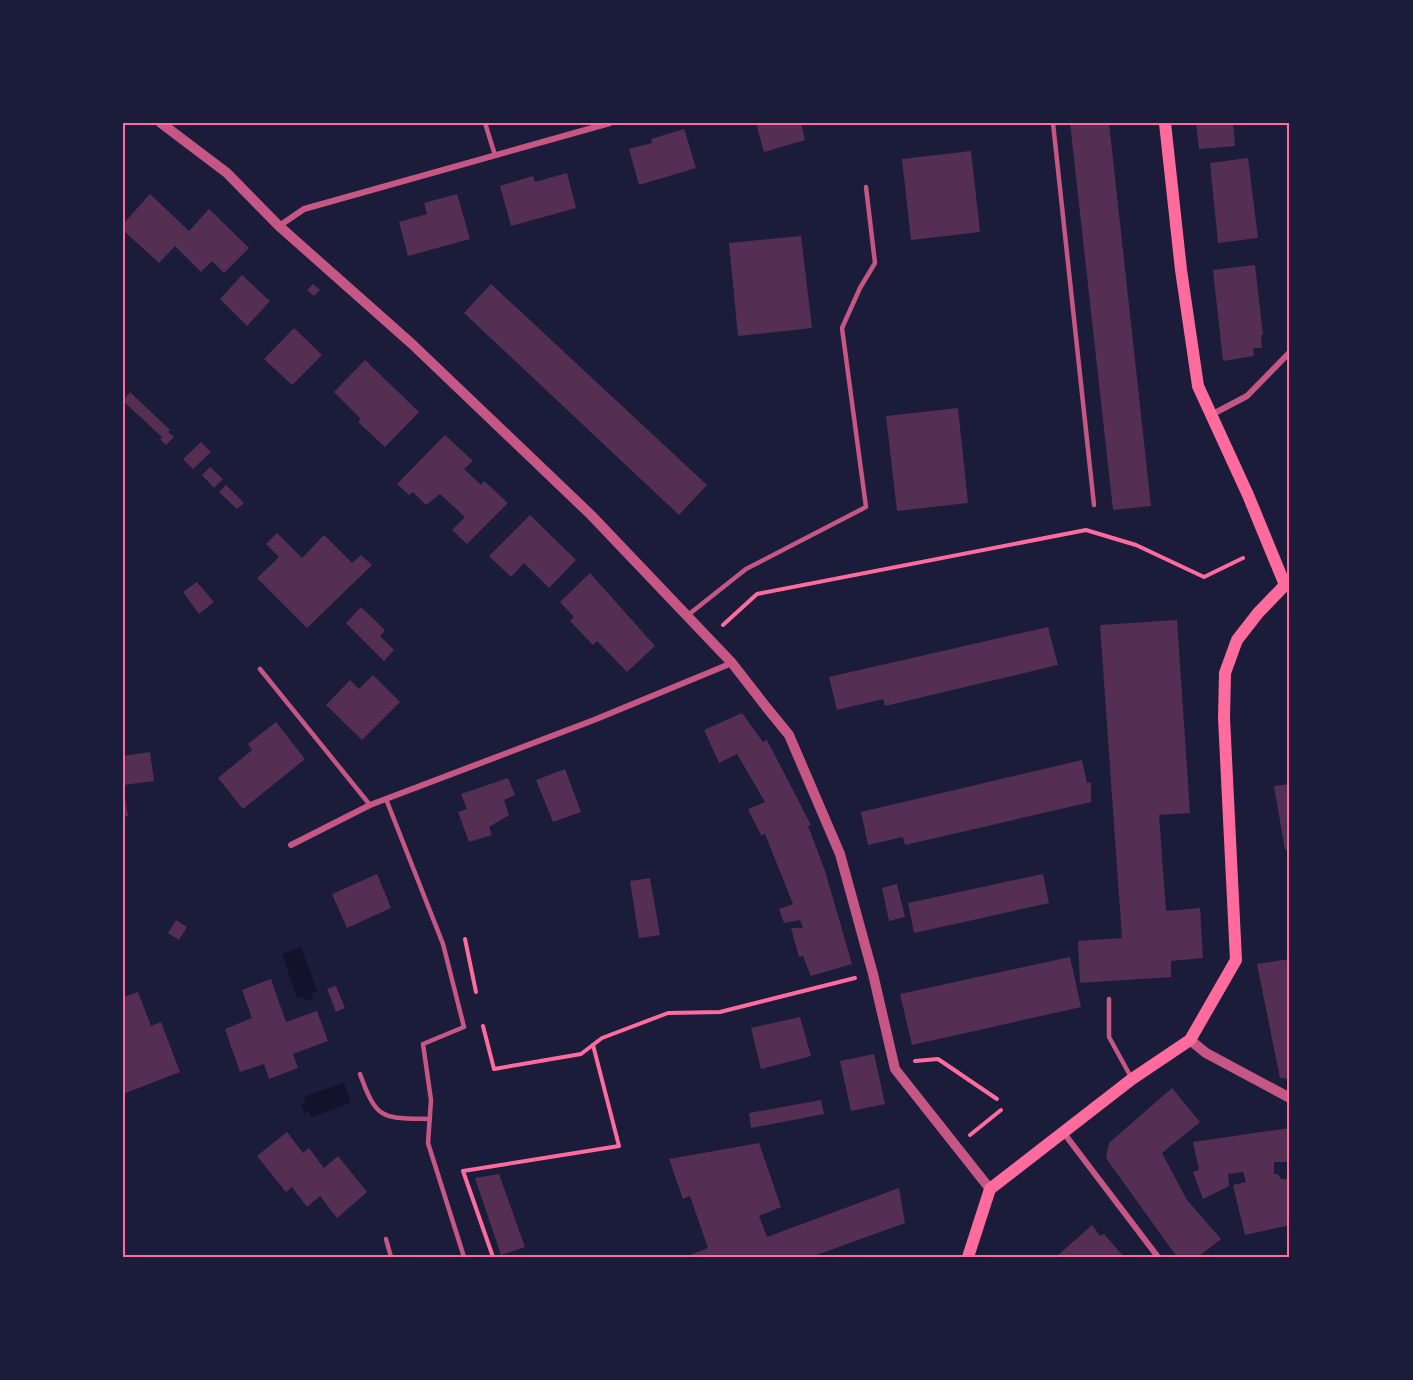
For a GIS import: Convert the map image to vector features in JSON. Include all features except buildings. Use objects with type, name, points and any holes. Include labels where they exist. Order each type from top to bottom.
[{"type":"main road","points":[[968,1257],[990,1189],[1132,1079],[1190,1041],[1236,960],[1224,718],[1225,673],[1237,640],[1258,613],[1287,584],[1198,386],[1165,123]]},
{"type":"street","points":[[161,123],[227,173],[279,226],[412,344],[583,507],[732,663],[789,735],[840,854],[873,974],[895,1069],[990,1189]]},
{"type":"street","points":[[279,226],[303,209],[610,123]]},
{"type":"street","points":[[1210,415],[1247,396],[1290,352]]},
{"type":"street","points":[[291,845],[370,805],[594,720],[732,663]]},
{"type":"street","points":[[1190,1041],[1206,1053],[1290,1098]]},
{"type":"street","points":[[1062,1131],[1158,1257]]},
{"type":"lane","points":[[485,123],[495,155]]},
{"type":"lane","points":[[1053,123],[1094,505]]},
{"type":"lane","points":[[686,616],[746,569],[866,507],[842,327],[860,288],[875,263],[866,187]]},
{"type":"lane","points":[[260,669],[370,805]]},
{"type":"lane","points":[[386,799],[443,944],[464,1027],[423,1044],[431,1100],[428,1143],[464,1257]]},
{"type":"lane","points":[[1109,999],[1109,1037],[1132,1079]]},
{"type":"lane","points":[[360,1074],[371,1104],[388,1118],[430,1119]]},
{"type":"lane","points":[[386,1239],[391,1257]]},
{"type":"path","points":[[730,635],[723,626],[757,594],[1086,530],[1136,545],[1204,577],[1243,558]]},
{"type":"path","points":[[465,939],[477,1002]]},
{"type":"path","points":[[482,1023],[494,1069],[581,1054],[602,1038],[668,1013],[720,1012],[856,978]]},
{"type":"path","points":[[493,1257],[463,1171],[619,1146],[593,1045]]},
{"type":"path","points":[[894,1063],[938,1059],[998,1099]]},
{"type":"path","points":[[964,1139],[1001,1110]]},
{"type":"shaded area","points":[[301,947],[317,991],[312,993],[313,998],[305,1001],[303,996],[297,998],[282,954]]},
{"type":"shaded area","points":[[344,1083],[351,1103],[311,1117],[309,1111],[304,1113],[301,1104],[306,1102],[304,1097]]}]
